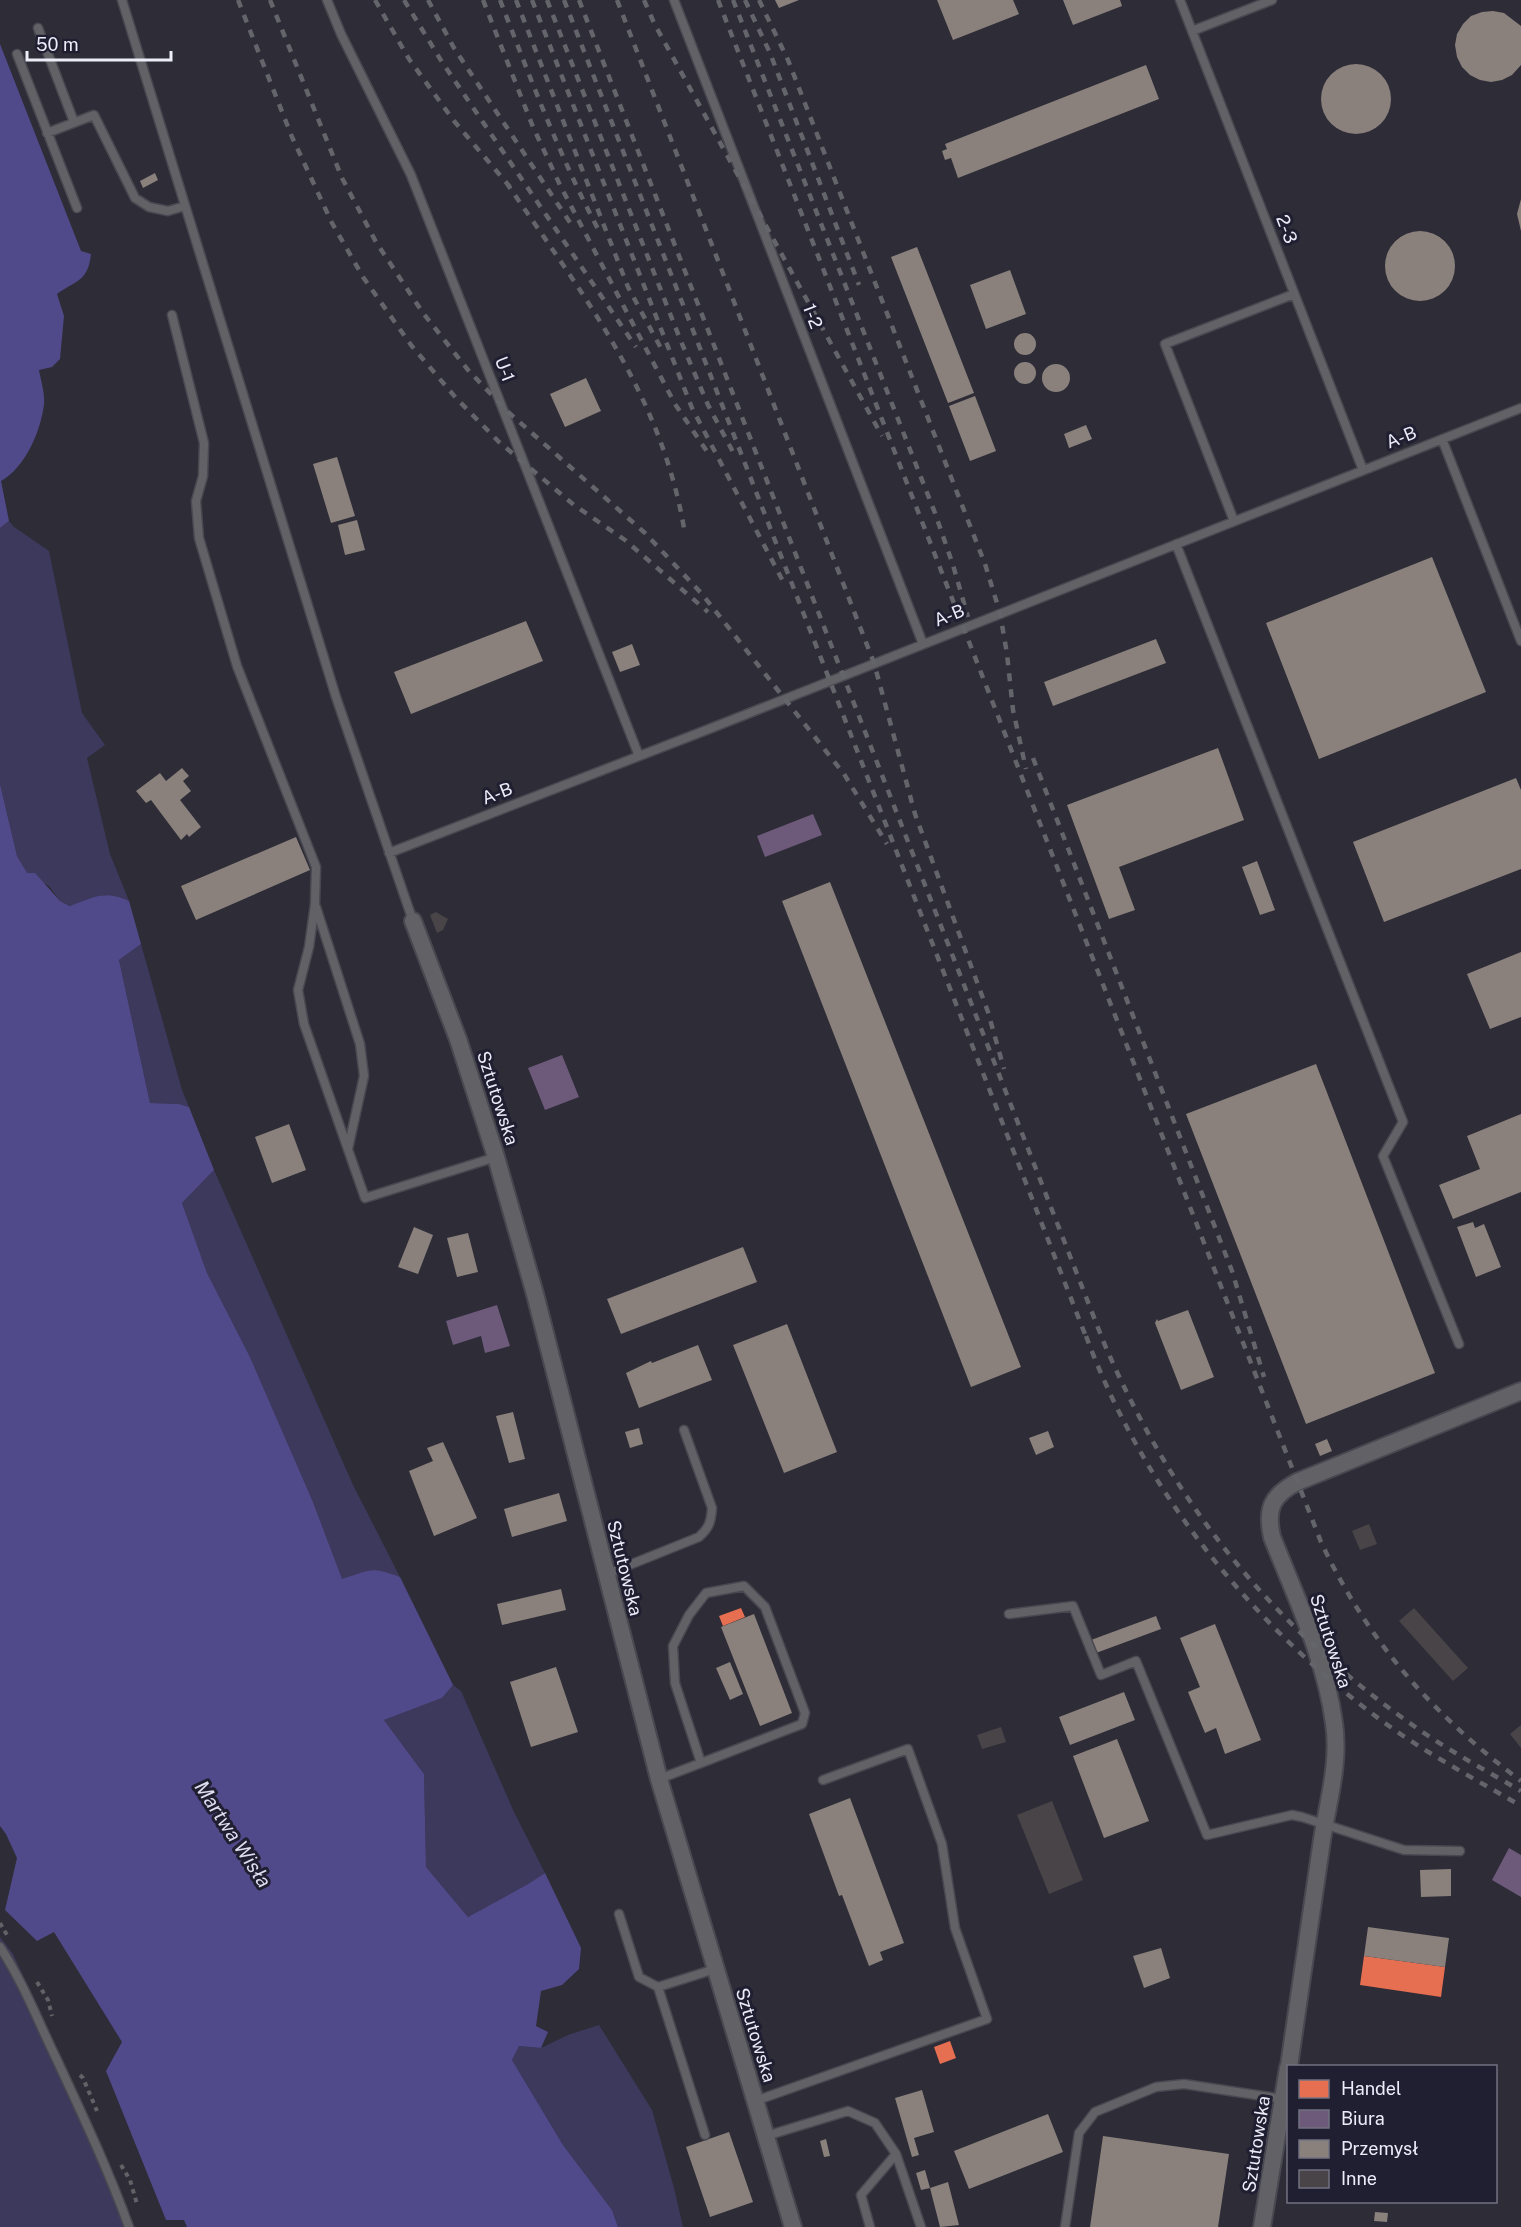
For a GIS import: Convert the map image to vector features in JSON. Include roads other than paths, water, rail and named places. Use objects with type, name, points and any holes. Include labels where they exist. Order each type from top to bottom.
[{"type":"street","name":"Sztutowska","points":[[413,921],[458,1039],[496,1157],[535,1294],[659,1779],[793,2227]]},
{"type":"street","name":"Sztutowska","points":[[1289,2065],[1335,1769],[1335,1725],[1325,1675],[1316,1648],[1272,1537],[1268,1519],[1273,1503],[1283,1489],[1297,1482],[1521,1392]]},
{"type":"street","name":"Sztutowska","points":[[1263,2227],[1287,2078]]},
{"type":"lane","points":[[122,0],[332,685],[413,921]]},
{"type":"lane","name":"U-1","points":[[327,0],[340,34],[411,175],[639,756]]},
{"type":"lane","name":"1-2","points":[[674,0],[923,644]]},
{"type":"lane","name":"2-3","points":[[1180,0],[1363,470]]},
{"type":"lane","points":[[1192,31],[1272,0]]},
{"type":"lane","points":[[38,28],[74,122]]},
{"type":"lane","points":[[17,54],[77,208]]},
{"type":"lane","points":[[47,133],[94,115],[135,198],[149,207],[168,211],[185,206]]},
{"type":"lane","points":[[1234,521],[1165,344],[1294,294]]},
{"type":"lane","points":[[172,315],[204,443],[203,476],[196,501],[199,538],[237,666],[316,867],[315,904],[309,947],[298,990],[304,1024],[365,1198],[496,1157]]},
{"type":"lane","name":"A-B","points":[[389,852],[639,756],[1521,408]]},
{"type":"lane","points":[[1442,439],[1521,641]]},
{"type":"lane","points":[[1176,544],[1403,1122],[1383,1156],[1458,1344]]},
{"type":"lane","points":[[315,904],[360,1044],[364,1076],[348,1150]]},
{"type":"lane","points":[[607,1574],[699,1537],[708,1529],[712,1508],[684,1430]]},
{"type":"lane","points":[[659,1779],[702,1763],[802,1724],[805,1713],[765,1607],[744,1586],[706,1593],[689,1615],[673,1646],[675,1683],[702,1763]]},
{"type":"lane","points":[[1009,1614],[1073,1606],[1101,1676],[1136,1662],[1207,1835],[1292,1815],[1404,1850],[1460,1851]]},
{"type":"lane","points":[[755,2101],[987,2019],[955,1928],[942,1844],[908,1749],[824,1779]]},
{"type":"lane","points":[[619,1914],[639,1977],[658,1987],[705,2135]]},
{"type":"lane","points":[[0,1947],[18,1976],[84,2120],[129,2227]]},
{"type":"lane","points":[[658,1987],[716,1969]]},
{"type":"lane","points":[[1065,2227],[1079,2133],[1095,2112],[1156,2087],[1184,2084],[1283,2099]]},
{"type":"lane","points":[[766,2136],[848,2111],[875,2123],[896,2154],[921,2227]]},
{"type":"lane","points":[[870,2227],[861,2195],[896,2154]]},
{"type":"water","points":[[0,44],[81,251],[91,254],[84,275],[57,294],[64,316],[60,359],[52,367],[39,370],[44,396],[42,415],[35,437],[24,458],[10,475],[1,481],[9,521],[0,528]]},
{"type":"water","name":"Martwa Wisła","points":[[0,784],[17,856],[27,873],[35,873],[60,901],[70,906],[106,895],[129,901],[141,944],[119,960],[150,1103],[179,1104],[189,1107],[214,1170],[182,1203],[207,1273],[250,1357],[313,1502],[342,1579],[370,1570],[400,1577],[453,1685],[442,1698],[384,1720],[424,1774],[426,1867],[468,1917],[545,1873],[581,1948],[579,1969],[562,1985],[541,1991],[536,2026],[548,2032],[541,2048],[519,2046],[512,2060],[563,2145],[612,2210],[618,2227],[187,2227],[184,2220],[166,2220],[106,2071],[122,2042],[54,1932],[37,1941],[5,1910],[17,1858],[0,1826]]},
{"type":"railway","points":[[238,0],[292,137],[332,223],[363,277],[411,345],[456,398],[499,442],[574,505],[625,540],[708,612]]},
{"type":"railway","points":[[270,0],[342,178],[376,242],[423,313],[468,370],[507,411],[645,533],[702,594],[844,774],[887,844]]},
{"type":"railway","points":[[375,0],[409,59],[454,121],[510,187]]},
{"type":"railway","points":[[404,0],[442,62],[636,347]]},
{"type":"railway","points":[[428,0],[454,48],[573,227]]},
{"type":"railway","points":[[483,0],[533,127],[560,185],[675,404],[708,453]]},
{"type":"railway","points":[[500,0],[558,144],[598,229]]},
{"type":"railway","points":[[516,0],[628,287],[663,352]]},
{"type":"railway","points":[[532,0],[692,408],[785,585]]},
{"type":"railway","points":[[547,0],[680,339],[708,405],[733,452]]},
{"type":"railway","points":[[564,0],[1088,1342]]},
{"type":"railway","points":[[579,0],[1104,1343],[1132,1403],[1163,1460],[1198,1513],[1236,1563],[1278,1610],[1373,1696],[1427,1735],[1521,1791]]},
{"type":"railway","points":[[617,0],[874,663],[915,814],[988,1012],[1004,1069]]},
{"type":"railway","points":[[644,0],[654,23],[882,436]]},
{"type":"railway","points":[[718,0],[1321,1542],[1360,1612],[1406,1674],[1459,1730],[1521,1781]]},
{"type":"railway","points":[[733,0],[935,513],[968,617]]},
{"type":"railway","points":[[745,0],[770,53],[859,285]]},
{"type":"railway","points":[[759,0],[788,60],[985,564],[1000,613],[1013,710],[1026,769]]},
{"type":"railway","points":[[506,182],[589,305],[637,388],[657,432],[673,478],[684,528]]},
{"type":"railway","points":[[1033,758],[1232,1271],[1264,1377]]},
{"type":"railway","points":[[1086,1336],[1110,1394],[1139,1449],[1172,1502],[1209,1553],[1249,1601],[1293,1646],[1340,1688],[1389,1726],[1438,1758],[1521,1806]]}]
